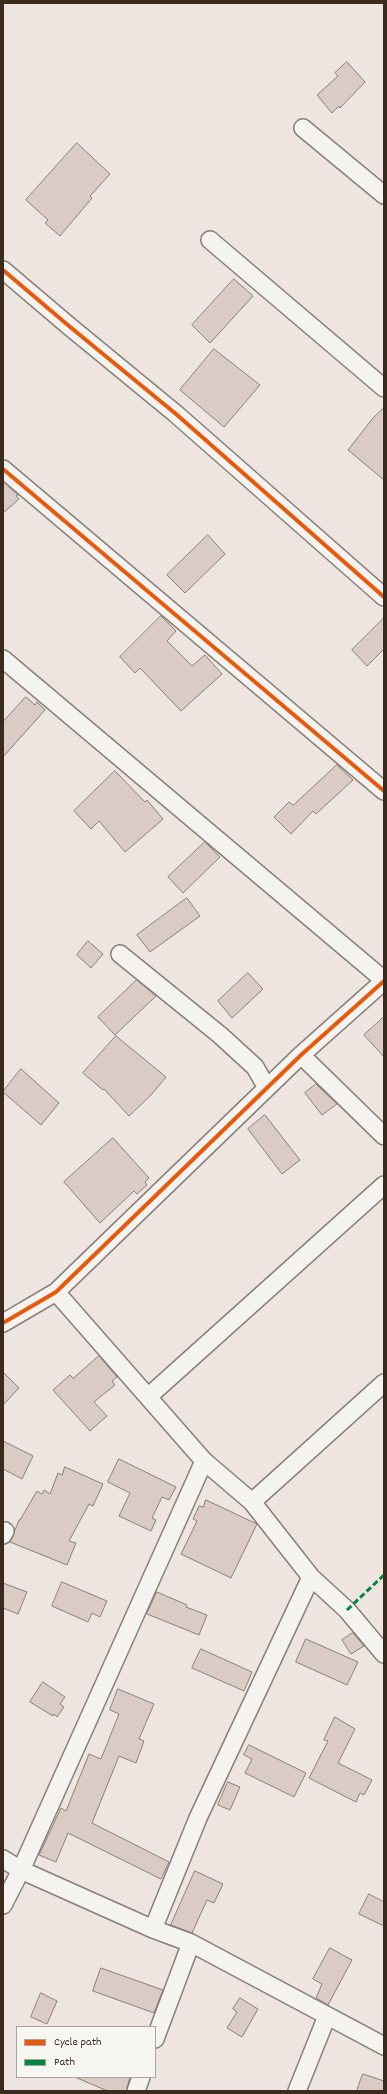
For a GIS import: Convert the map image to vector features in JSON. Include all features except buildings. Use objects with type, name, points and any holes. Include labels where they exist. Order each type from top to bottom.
[{"type":"street","points":[[304,128],[384,195]]},
{"type":"street","points":[[210,240],[384,388]]},
{"type":"street","points":[[3,270],[176,414],[384,597]]},
{"type":"street","points":[[3,469],[384,791]]},
{"type":"street","points":[[3,659],[384,981],[301,1055],[56,1292],[3,1323]]},
{"type":"street","points":[[120,954],[220,1035],[255,1067],[267,1088]]},
{"type":"street","points":[[301,1055],[384,1136]]},
{"type":"street","points":[[149,1396],[384,1185]]},
{"type":"street","points":[[56,1292],[149,1396],[204,1461],[252,1502],[311,1577],[347,1610],[384,1654]]},
{"type":"street","points":[[252,1502],[384,1383]]},
{"type":"street","points":[[3,1904],[22,1870],[204,1461]]},
{"type":"street","points":[[152,1929],[198,1818],[311,1577]]},
{"type":"street","points":[[3,1859],[22,1870],[152,1929],[191,1943],[384,2046]]},
{"type":"street","points":[[156,2036],[191,1943]]},
{"type":"street","points":[[297,2091],[328,2016]]},
{"type":"street","points":[[136,2091],[141,2078]]},
{"type":"marked path","points":[[347,1610],[384,1575]]},
{"type":"cycle path","points":[[3,270],[176,414],[384,597]]},
{"type":"cycle path","points":[[3,469],[384,791]]},
{"type":"cycle path","points":[[3,1323],[56,1292],[301,1055],[384,981]]}]
